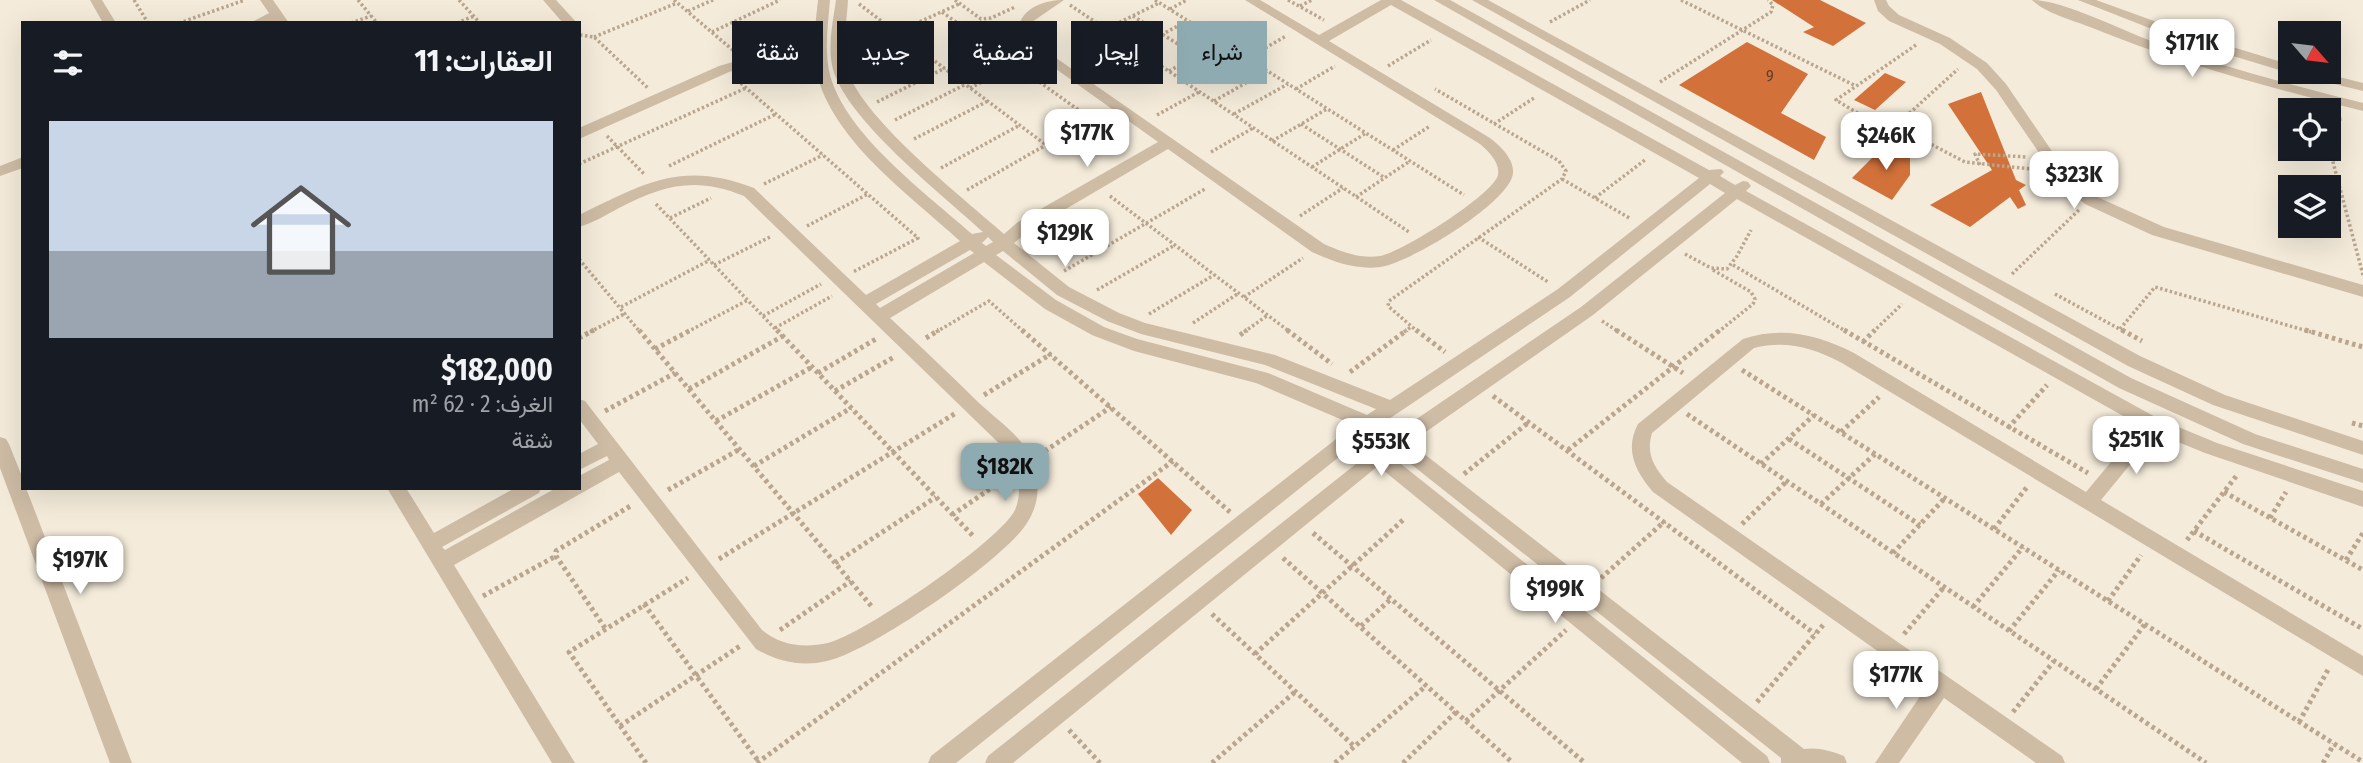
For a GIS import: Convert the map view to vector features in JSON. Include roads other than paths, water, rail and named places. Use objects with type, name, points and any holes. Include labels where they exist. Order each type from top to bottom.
[{"type":"street","points":[[96,0],[109,21]]},
{"type":"street","points":[[265,0],[281,21]]},
{"type":"street","points":[[548,0],[569,21]]},
{"type":"street","points":[[822,21],[824,0]]},
{"type":"street","points":[[842,0],[838,53],[843,79],[862,109],[929,175],[1049,280],[1078,300],[1132,324],[1301,370],[1391,408]]},
{"type":"street","points":[[1060,0],[1033,13],[1024,23],[1023,35],[1031,46],[1318,248],[1344,260],[1367,263],[1389,261],[1408,254],[1478,204],[1504,181],[1506,167],[1499,153],[1476,135],[1251,0]]},
{"type":"street","points":[[1320,41],[1390,0],[2152,424],[2363,499]]},
{"type":"street","points":[[1440,0],[2155,398],[2249,439],[2363,476]]},
{"type":"street","points":[[1478,0],[1646,85],[1998,287],[2105,345],[2219,400],[2363,448]]},
{"type":"street","points":[[1880,0],[1883,8],[1894,18],[1931,34],[1970,57],[2001,87],[2058,171],[2071,186],[2090,200],[2122,217],[2158,231],[2363,291]]},
{"type":"street","points":[[2038,0],[2119,35],[2182,58],[2363,107]]},
{"type":"street","points":[[2084,0],[2185,37],[2278,65]]},
{"type":"street","points":[[581,133],[732,67]]},
{"type":"street","points":[[823,75],[847,122],[886,165],[985,255],[1042,299],[1098,331],[1131,344],[1284,386],[1368,424]]},
{"type":"street","points":[[2342,82],[2363,87]]},
{"type":"street","points":[[886,324],[1004,243],[1024,226],[1168,143]]},
{"type":"street","points":[[939,763],[1368,424],[1564,292],[1730,162]]},
{"type":"street","points":[[0,171],[21,163]]},
{"type":"street","points":[[581,221],[645,183],[700,177],[726,181],[743,189],[791,230],[1015,448],[1025,465],[1029,482],[1027,500],[1020,518],[1008,534],[988,552],[885,622],[836,650],[809,655],[783,653],[758,639],[584,412]]},
{"type":"street","points":[[996,763],[1396,442],[1587,311],[1735,191],[1757,177]]},
{"type":"street","points":[[864,303],[991,231],[1024,226]]},
{"type":"street","points":[[2054,763],[1661,487],[1647,473],[1640,457],[1639,442],[1644,429],[1749,343],[1766,338],[1785,337],[1817,343],[1892,384],[2363,667]]},
{"type":"street","points":[[1450,370],[1475,387]]},
{"type":"street","points":[[2088,502],[2152,424]]},
{"type":"street","points":[[1396,442],[1746,716],[1794,761],[1836,763]]},
{"type":"street","points":[[0,444],[121,763]]},
{"type":"street","points":[[581,462],[610,446]]},
{"type":"street","points":[[1378,456],[1759,763]]},
{"type":"street","points":[[581,484],[621,462]]},
{"type":"street","points":[[397,490],[564,763]]},
{"type":"street","points":[[435,553],[529,490]]},
{"type":"street","points":[[435,553],[569,490]]},
{"type":"street","points":[[1282,493],[1301,516]]},
{"type":"street","points":[[1886,763],[1941,684]]}]
